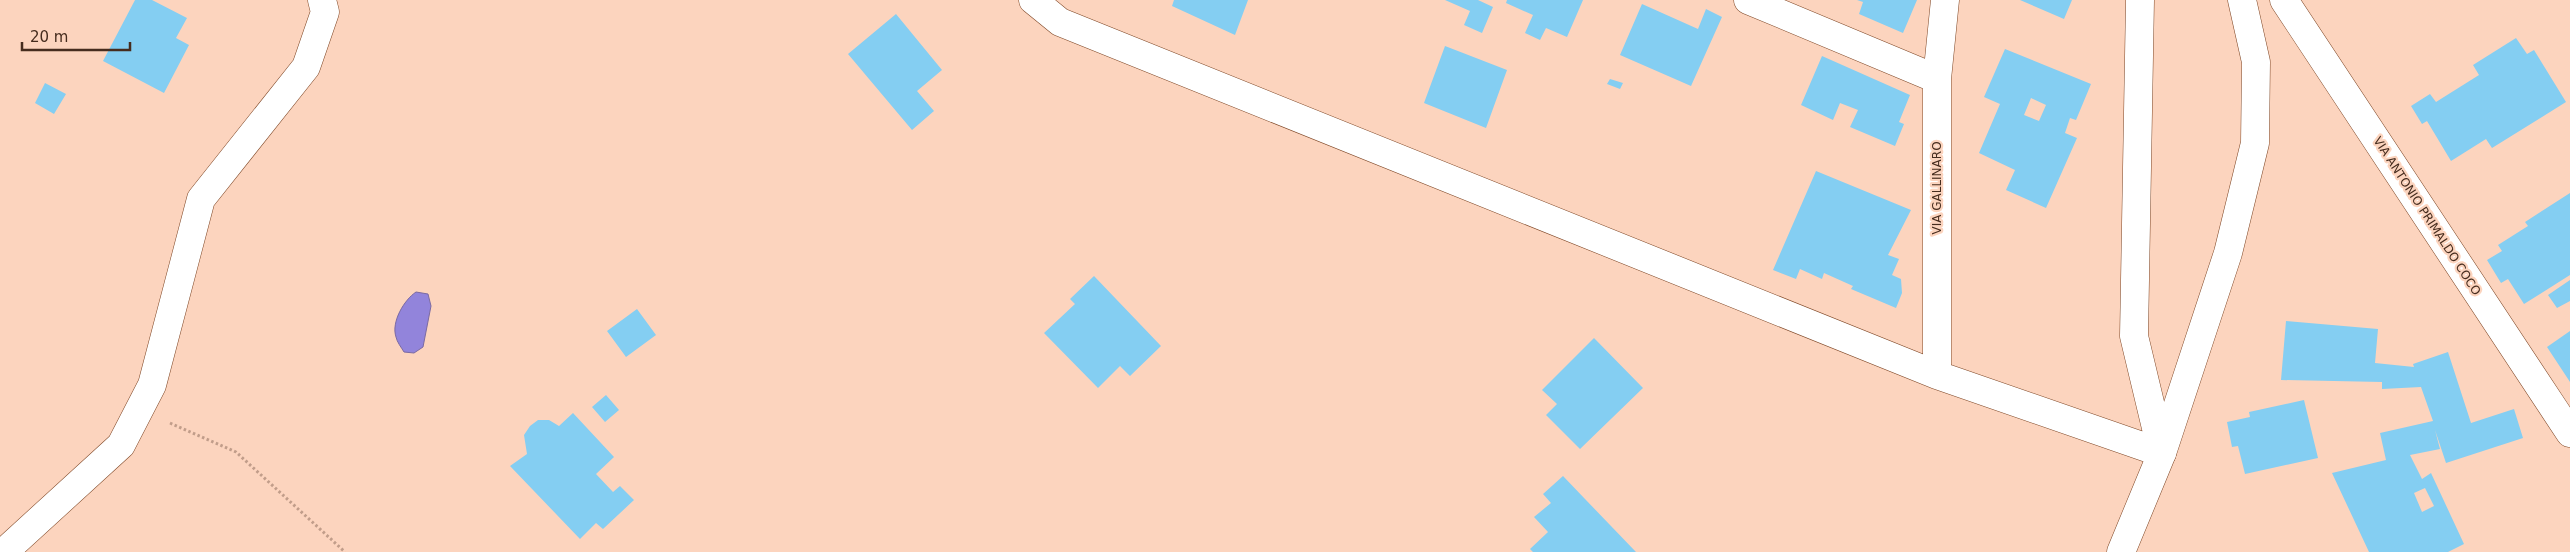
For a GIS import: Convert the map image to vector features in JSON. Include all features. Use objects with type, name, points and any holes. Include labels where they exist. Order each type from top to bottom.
[{"type":"street","points":[[4,552],[121,445],[152,385],[201,199],[306,67],[325,12],[322,0]]},
{"type":"street","points":[[1033,0],[1060,22],[1937,375],[2162,453]]},
{"type":"street","points":[[1748,0],[1937,79]]},
{"type":"street","name":"VIA GALLINARO","points":[[1937,375],[1937,79],[1945,0]]},
{"type":"street","points":[[2140,0],[2134,336],[2162,453]]},
{"type":"street","points":[[2121,552],[2162,453],[2228,253],[2255,143],[2256,62],[2242,0]]},
{"type":"street","name":"VIA ANTONIO PRIMALDO COCO","points":[[2284,0],[2570,433]]},
{"type":"path","points":[[140,408],[236,452],[344,552]]},
{"type":"shaded area","points":[[416,292],[428,294],[431,306],[423,347],[414,353],[404,352],[398,343],[395,325],[403,306]]},
{"type":"building","points":[[135,0],[152,0],[187,18],[176,38],[189,45],[164,93],[103,61]]},
{"type":"building","points":[[1174,0],[1248,0],[1235,35],[1172,6]]},
{"type":"building","points":[[1445,0],[1478,0],[1493,7],[1482,33],[1464,25],[1470,11]]},
{"type":"building","points":[[1507,0],[1583,0],[1567,37],[1546,28],[1540,40],[1525,33],[1533,15],[1506,3]]},
{"type":"building","points":[[1857,0],[1917,0],[1903,33],[1859,14],[1863,2]]},
{"type":"building","points":[[2020,0],[2072,0],[2064,19]]},
{"type":"building","points":[[1642,4],[1698,29],[1706,9],[1722,17],[1691,86],[1620,55]]},
{"type":"building","points":[[896,14],[942,70],[917,91],[934,111],[912,130],[848,54]]},
{"type":"building","points":[[2516,38],[2527,54],[2534,50],[2566,102],[2492,148],[2486,139],[2451,161],[2427,121],[2422,124],[2411,106],[2430,94],[2436,102],[2479,75],[2473,65]]},
{"type":"building","points":[[1445,46],[1507,70],[1486,128],[1424,103]]},
{"type":"building","points":[[2005,49],[2091,84],[2076,120],[2070,118],[2065,133],[2077,138],[2046,208],[2006,190],[2015,170],[1979,153],[2000,104],[1984,97]],"holes":[[[2031,98],[2046,105],[2039,121],[2024,115]]]},
{"type":"building","points":[[1822,56],[1910,95],[1899,122],[1904,124],[1895,146],[1850,127],[1858,110],[1840,103],[1833,120],[1801,105]]},
{"type":"building","points":[[1610,79],[1623,83],[1620,89],[1607,84]]},
{"type":"building","points":[[45,83],[66,94],[54,114],[35,103]]},
{"type":"building","points":[[1816,171],[1911,210],[1888,255],[1899,259],[1892,275],[1901,279],[1902,293],[1896,308],[1851,289],[1853,286],[1824,273],[1822,279],[1800,269],[1796,279],[1773,270]]},
{"type":"building","points":[[2570,193],[2570,275],[2524,304],[2508,279],[2501,283],[2487,260],[2502,251],[2498,245],[2528,226],[2525,222]]},
{"type":"building","points":[[1094,276],[1161,346],[1130,376],[1120,366],[1098,388],[1044,333],[1075,304],[1070,299]]},
{"type":"building","points":[[2570,280],[2570,301],[2557,308],[2548,295]]},
{"type":"building","points":[[637,309],[656,335],[626,357],[607,331]]},
{"type":"building","points":[[2286,321],[2378,329],[2375,363],[2414,367],[2413,364],[2448,352],[2471,423],[2514,409],[2523,438],[2446,463],[2435,430],[2440,449],[2410,455],[2422,479],[2431,473],[2464,544],[2448,552],[2369,552],[2332,473],[2386,460],[2380,433],[2433,421],[2421,387],[2382,389],[2382,382],[2281,380]],"holes":[[[2425,488],[2434,506],[2422,512],[2414,493]]]},
{"type":"building","points":[[2570,331],[2570,382],[2547,347]]},
{"type":"building","points":[[1594,338],[1643,388],[1580,449],[1546,415],[1557,404],[1542,390]]},
{"type":"building","points":[[606,395],[619,410],[605,422],[592,407]]},
{"type":"building","points":[[2304,400],[2318,458],[2245,474],[2238,446],[2232,447],[2227,422],[2250,417],[2249,412]]},
{"type":"building","points":[[573,413],[614,457],[596,474],[613,492],[620,486],[634,500],[603,529],[596,523],[580,539],[510,466],[527,454],[524,435],[530,426],[538,420],[549,420],[559,426]]},
{"type":"building","points":[[1563,476],[1636,552],[1533,552],[1530,549],[1548,532],[1534,517],[1551,503],[1543,494]]}]
